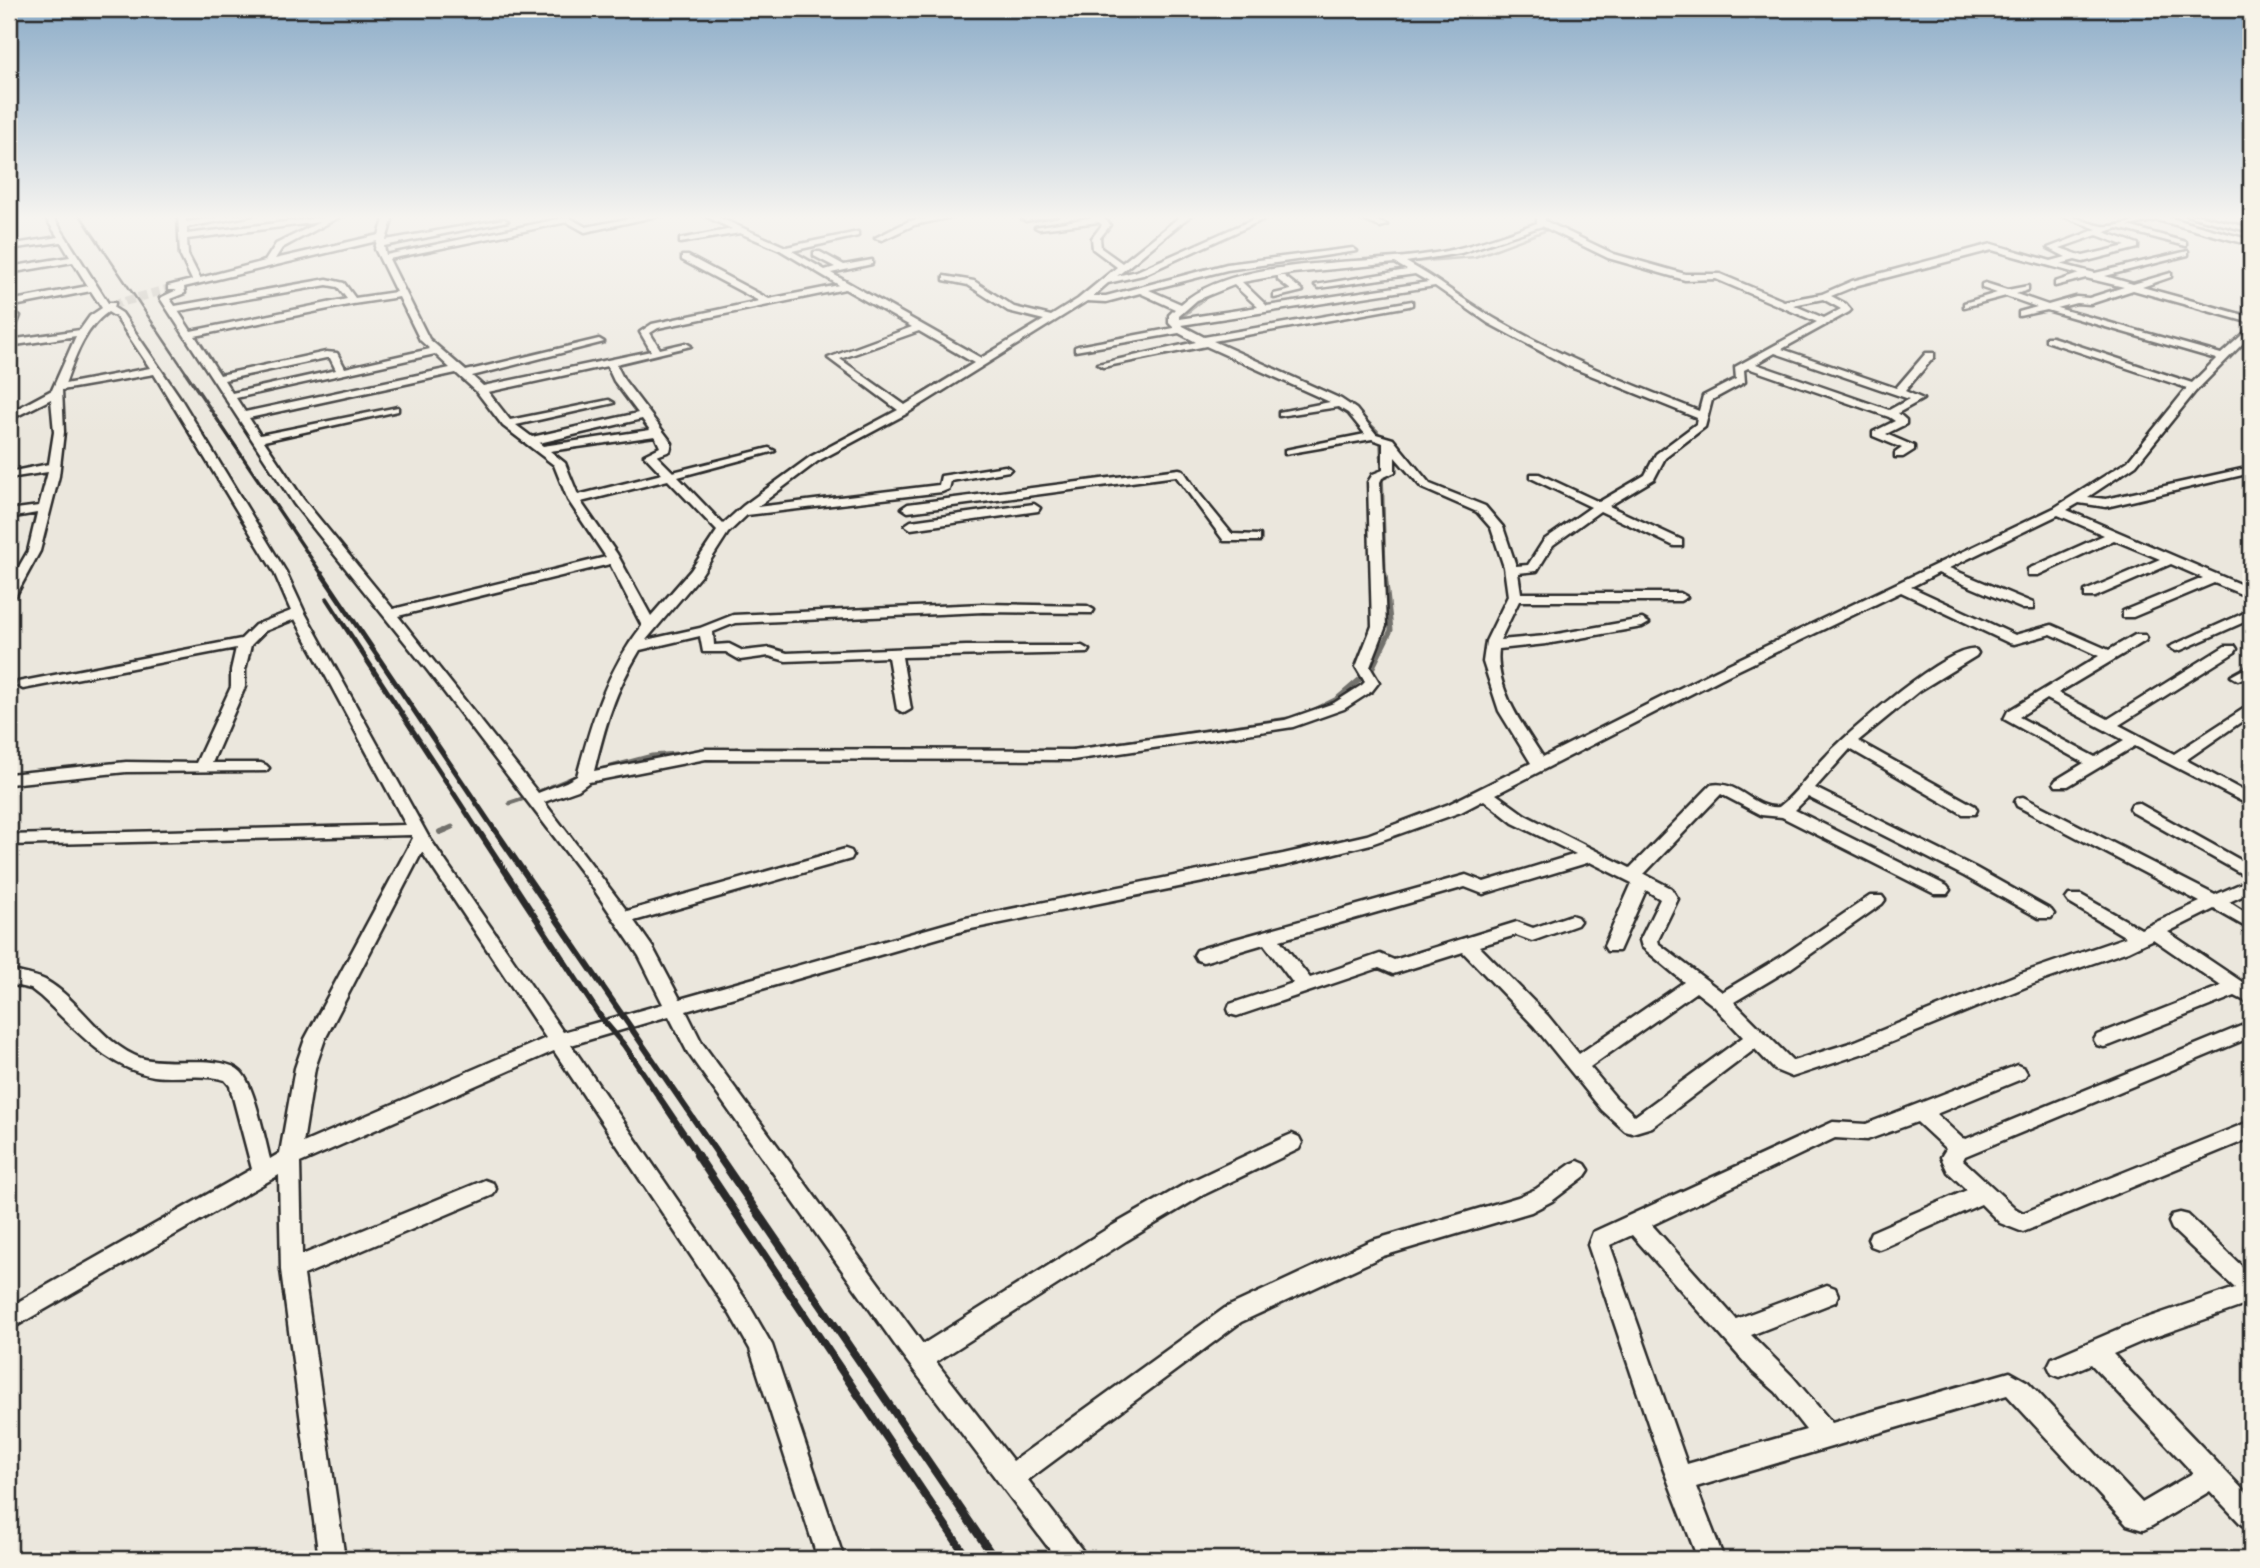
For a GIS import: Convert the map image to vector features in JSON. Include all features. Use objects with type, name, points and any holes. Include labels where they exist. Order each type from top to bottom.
[{"type":"street","points":[[9,304],[92,288]]},
{"type":"street","points":[[93,288],[119,315],[157,370],[280,572],[298,613],[419,834],[738,1307],[760,1345],[831,1559]]},
{"type":"street","points":[[174,288],[182,291],[165,299],[298,501],[536,799],[647,953],[695,1048],[920,1359],[1073,1559]]},
{"type":"street","points":[[172,309],[292,288]]},
{"type":"street","points":[[344,288],[353,300]]},
{"type":"street","points":[[399,288],[425,340],[481,390],[507,424],[562,466],[574,500],[613,559],[649,626]]},
{"type":"street","points":[[741,288],[769,303]]},
{"type":"street","points":[[657,352],[645,332],[649,328],[836,288]]},
{"type":"street","points":[[850,288],[982,363]]},
{"type":"street","points":[[979,288],[1015,311],[1052,320]]},
{"type":"street","points":[[584,778],[613,682],[649,626],[695,572],[723,531],[743,512],[814,459],[905,410],[1052,320],[1098,288]]},
{"type":"street","points":[[1085,298],[1102,299],[1148,288]]},
{"type":"street","points":[[1213,288],[1181,307],[1174,315],[1177,324],[1204,341],[1340,403],[1352,411],[1426,486],[1486,513],[1497,527],[1511,570],[1514,597],[1492,645],[1490,662],[1506,710],[1540,765]]},
{"type":"street","points":[[1242,288],[1264,308]]},
{"type":"street","points":[[1255,300],[1297,292],[1293,288]]},
{"type":"street","points":[[1078,349],[1177,324],[1401,288]]},
{"type":"street","points":[[1444,288],[1491,321],[1572,364],[1704,417]]},
{"type":"street","points":[[1746,288],[1823,321]]},
{"type":"street","points":[[1783,304],[1824,296],[1842,288]]},
{"type":"street","points":[[1991,288],[2048,308],[2222,358]]},
{"type":"street","points":[[1967,304],[2024,288]]},
{"type":"street","points":[[2022,314],[2076,300],[2090,301],[2127,288]]},
{"type":"street","points":[[2129,288],[2251,320]]},
{"type":"street","points":[[1141,290],[1181,307]]},
{"type":"street","points":[[190,334],[353,300],[402,294]]},
{"type":"street","points":[[1511,570],[1532,568],[1548,543],[1597,508],[1650,477],[1660,456],[1699,427],[1704,417],[1706,400],[1741,380],[1738,370],[1846,309],[1824,296]]},
{"type":"street","points":[[1103,364],[1204,341],[1409,303]]},
{"type":"street","points":[[9,595],[34,551],[54,467],[59,432],[57,390],[75,345],[109,306]]},
{"type":"street","points":[[9,330],[15,316]]},
{"type":"street","points":[[905,410],[833,358],[918,328]]},
{"type":"street","points":[[9,1318],[290,1158],[558,1041],[966,924],[1283,860],[1371,839],[1455,808],[1721,673],[2059,511],[2132,463],[2194,387],[2251,330]]},
{"type":"street","points":[[9,343],[84,332]]},
{"type":"street","points":[[2049,339],[2194,387]]},
{"type":"street","points":[[244,416],[599,342]]},
{"type":"street","points":[[481,390],[686,346]]},
{"type":"street","points":[[1772,349],[1918,400],[1891,414]]},
{"type":"street","points":[[231,396],[436,351]]},
{"type":"street","points":[[219,378],[326,355],[334,355],[342,372]]},
{"type":"street","points":[[1898,392],[1930,355]]},
{"type":"street","points":[[610,362],[619,381],[658,432],[666,449],[650,455],[723,531]]},
{"type":"street","points":[[1747,364],[1891,414],[1902,421],[1877,435],[1910,448],[1899,455]]},
{"type":"street","points":[[9,417],[57,390],[157,370]]},
{"type":"street","points":[[507,424],[609,403]]},
{"type":"street","points":[[1283,414],[1340,403]]},
{"type":"street","points":[[258,439],[394,409]]},
{"type":"street","points":[[531,441],[645,415]]},
{"type":"street","points":[[542,449],[658,432]]},
{"type":"street","points":[[1289,452],[1379,439]]},
{"type":"street","points":[[536,799],[572,786],[584,778],[706,754],[1073,755],[1295,722],[1349,701],[1370,686],[1372,680],[1366,672],[1379,626],[1374,509],[1380,476],[1391,469],[1379,439]]},
{"type":"street","points":[[574,500],[769,450]]},
{"type":"street","points":[[9,475],[54,467]]},
{"type":"street","points":[[743,512],[943,488],[945,478],[1005,469]]},
{"type":"street","points":[[2077,499],[2106,503],[2251,470]]},
{"type":"street","points":[[908,508],[1179,472],[1192,493],[1230,540],[1256,538]]},
{"type":"street","points":[[1535,476],[1597,508],[1678,543]]},
{"type":"street","points":[[902,494],[915,540]]},
{"type":"street","points":[[9,514],[43,509]]},
{"type":"street","points":[[911,525],[1034,509]]},
{"type":"street","points":[[2059,511],[2251,594]]},
{"type":"street","points":[[2033,572],[2114,535]]},
{"type":"street","points":[[390,614],[613,559]]},
{"type":"street","points":[[2090,594],[2172,559]]},
{"type":"street","points":[[1939,569],[2028,606]]},
{"type":"street","points":[[2127,614],[2216,578]]},
{"type":"street","points":[[1901,587],[2014,640],[2052,629],[2110,656]]},
{"type":"street","points":[[1514,597],[1558,600],[1680,597]]},
{"type":"street","points":[[635,648],[706,631],[733,619],[995,608],[1087,610]]},
{"type":"street","points":[[202,767],[238,687],[240,655],[246,642],[260,628],[298,613]]},
{"type":"street","points":[[2176,648],[2251,614]]},
{"type":"street","points":[[1492,645],[1546,640],[1642,622]]},
{"type":"street","points":[[706,631],[708,649],[729,648],[740,656],[770,652],[780,657],[821,657],[894,652],[1082,650]]},
{"type":"street","points":[[2095,763],[2011,719],[2012,715],[2140,638]]},
{"type":"street","points":[[23,685],[246,642]]},
{"type":"street","points":[[2108,726],[2230,649]]},
{"type":"street","points":[[894,652],[904,709]]},
{"type":"street","points":[[1783,811],[1806,790],[1849,742],[1936,673],[1971,653]]},
{"type":"street","points":[[2238,676],[2251,668]]},
{"type":"street","points":[[2047,693],[2174,761],[2248,796]]},
{"type":"street","points":[[2174,761],[2249,713]]},
{"type":"street","points":[[2062,783],[2134,740]]},
{"type":"street","points":[[1849,742],[1969,810]]},
{"type":"street","points":[[9,779],[126,767],[261,768]]},
{"type":"street","points":[[1613,946],[1638,877],[1717,789],[1724,789],[1769,812],[1783,811],[1941,890]]},
{"type":"street","points":[[1806,790],[1909,841],[2045,914]]},
{"type":"street","points":[[1485,793],[1519,819],[1665,891],[1669,899],[1649,940],[1651,947],[1721,1001],[1782,1065],[1797,1068],[2149,935],[2251,885]]},
{"type":"street","points":[[2022,802],[2217,903],[2251,924]]},
{"type":"street","points":[[2138,808],[2251,873]]},
{"type":"street","points":[[9,839],[419,834]]},
{"type":"street","points":[[332,1559],[292,1270],[289,1224],[290,1158],[300,1089],[315,1040],[419,834]]},
{"type":"street","points":[[1203,955],[1466,881],[1483,888],[1594,855]]},
{"type":"street","points":[[623,919],[845,856]]},
{"type":"street","points":[[2076,899],[2149,935],[2244,992]]},
{"type":"street","points":[[1721,1001],[1785,963],[1875,900]]},
{"type":"street","points":[[1237,1009],[1380,961],[1393,967],[1517,928],[1534,934],[1571,921]]},
{"type":"street","points":[[1268,936],[1306,985]]},
{"type":"street","points":[[1466,944],[1541,1021],[1627,1122],[1635,1126],[1757,1037]]},
{"type":"street","points":[[9,977],[37,984],[117,1055],[133,1063],[146,1067],[220,1071],[232,1075],[239,1083],[264,1174]]},
{"type":"street","points":[[1578,1065],[1697,982]]},
{"type":"street","points":[[2104,1040],[2244,992]]},
{"type":"street","points":[[2251,1029],[2144,1076],[2025,1121],[1967,1148],[1960,1148],[1953,1153],[1952,1161],[2014,1221],[2030,1221],[2251,1129]]},
{"type":"street","points":[[1711,1559],[1680,1479],[1599,1245],[1601,1238],[1833,1130],[1862,1133],[2017,1073]]},
{"type":"street","points":[[1920,1112],[1960,1148]]},
{"type":"street","points":[[920,1359],[1195,1189],[1292,1143]]},
{"type":"street","points":[[1012,1476],[1233,1315],[1378,1248],[1523,1205],[1544,1195],[1578,1170]]},
{"type":"street","points":[[292,1270],[485,1189]]},
{"type":"street","points":[[1879,1239],[1983,1193]]},
{"type":"street","points":[[1635,1222],[1733,1332],[1784,1384],[1826,1435]]},
{"type":"street","points":[[2060,1366],[2138,1332],[2251,1291],[2180,1222]]},
{"type":"street","points":[[1733,1332],[1779,1311],[1797,1308],[1827,1295]]},
{"type":"street","points":[[2094,1351],[2251,1516]]},
{"type":"street","points":[[1680,1479],[2010,1383],[2020,1390],[2136,1516],[2143,1517],[2212,1475]]},
{"type":"waterway","points":[[1177,321],[1212,293]]},
{"type":"waterway","points":[[1359,414],[1377,431],[1381,441],[1385,576]]},
{"type":"waterway","points":[[1311,712],[1337,699],[1372,669],[1391,630],[1385,574]]},
{"type":"waterway","points":[[1066,751],[1288,719]]},
{"type":"waterway","points":[[737,749],[790,749]]},
{"type":"waterway","points":[[600,770],[652,756],[689,753]]},
{"type":"waterway","points":[[541,791],[575,777]]},
{"type":"waterway","points":[[510,803],[525,798]]},
{"type":"waterway","points":[[441,832],[452,827]]},
{"type":"waterway","points":[[440,832],[445,830]]},
{"type":"tunnel","points":[[112,305],[168,289]]},
{"type":"railway","points":[[129,288],[187,374]]},
{"type":"railway","points":[[186,373],[323,576]]},
{"type":"railway","points":[[322,574],[496,832]]},
{"type":"railway","points":[[327,599],[479,832]]},
{"type":"railway","points":[[478,830],[602,1019],[624,1045],[699,1156]]},
{"type":"railway","points":[[495,830],[719,1156]]},
{"type":"railway","points":[[697,1155],[968,1559]]},
{"type":"railway","points":[[718,1155],[995,1559]]}]
